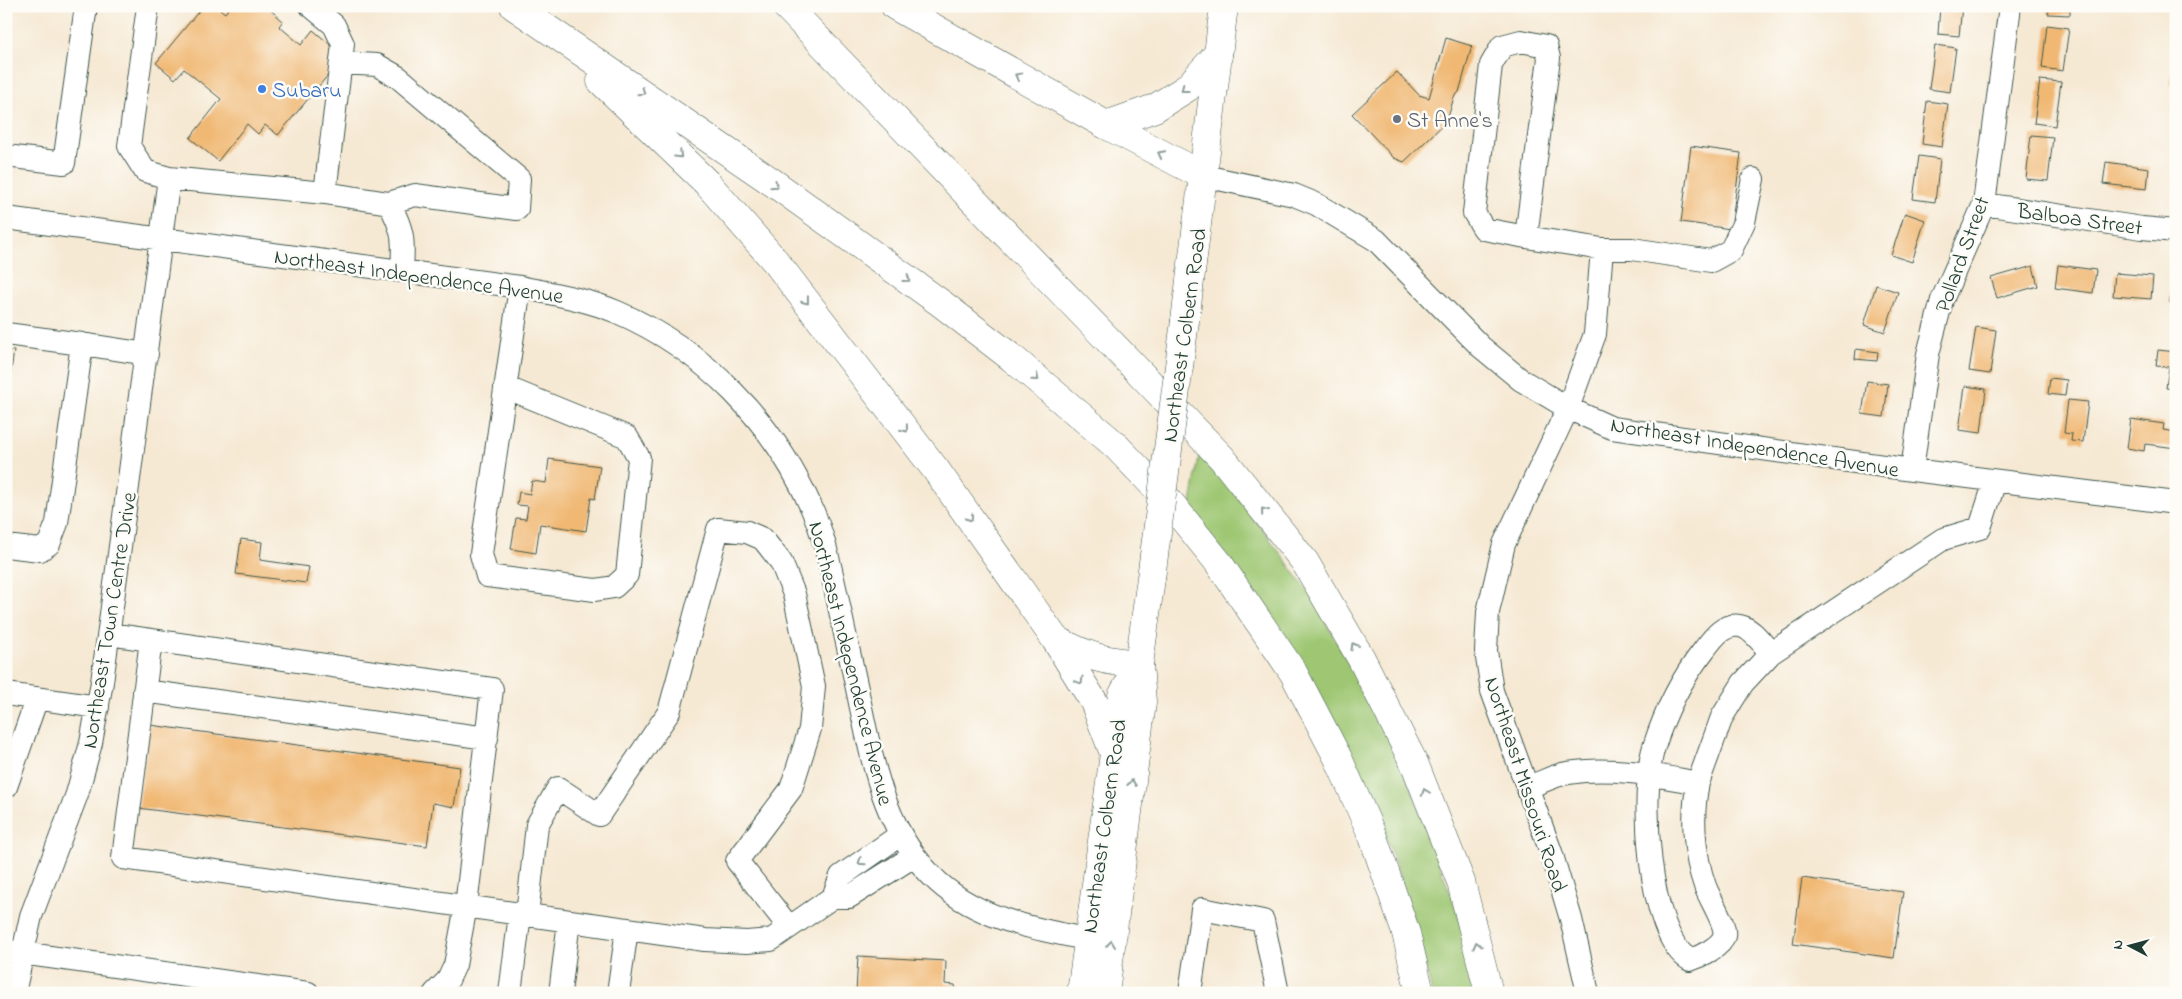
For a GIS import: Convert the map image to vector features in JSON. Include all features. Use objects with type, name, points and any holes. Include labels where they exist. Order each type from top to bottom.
[{"type":"main road","points":[[513,6],[584,66],[640,117],[707,183],[776,262],[936,470],[1055,639],[1094,702],[1113,751]]},
{"type":"main road","points":[[513,6],[767,179],[942,304],[1012,358],[1114,444],[1168,500],[1218,562],[1293,672],[1338,758],[1373,837],[1406,933],[1420,993]]},
{"type":"main road","points":[[786,6],[1222,458],[1305,562],[1362,658],[1415,765],[1461,882],[1488,993]]},
{"type":"main road","points":[[895,6],[1106,125],[1204,176]]},
{"type":"main road","name":"Northeast Colbern Road","points":[[1105,993],[1142,702],[1139,664],[1204,176],[1224,6]]},
{"type":"main road","points":[[1106,125],[1154,108],[1187,88],[1218,54]]},
{"type":"main road","points":[[1055,639],[1086,656],[1107,662],[1139,664]]},
{"type":"main road","name":"Northeast Colbern Road","points":[[1080,993],[1086,939],[1122,696],[1139,664]]},
{"type":"street","points":[[6,156],[64,164],[86,6]]},
{"type":"street","points":[[148,6],[129,146],[145,171],[169,178],[325,192],[389,203],[416,195],[517,209],[519,179],[398,77],[377,66],[341,63]]},
{"type":"street","points":[[311,6],[334,25],[343,44],[325,192]]},
{"type":"street","name":"Pollard Street","points":[[1912,470],[1928,354],[1940,309],[1984,204],[2010,6]]},
{"type":"street","points":[[1526,237],[1549,58],[1546,46],[1521,41],[1502,46],[1491,65],[1474,213],[1484,229],[1526,237],[1602,249],[1632,249],[1711,261],[1731,250],[1744,222],[1753,179]]},
{"type":"street","name":"Northeast Independence Avenue","points":[[1204,176],[1294,195],[1316,204],[1376,240],[1481,348],[1521,380],[1568,408],[1612,428],[1912,470],[2176,503]]},
{"type":"street","name":"Northeast Town Centre Drive","points":[[14,993],[14,952],[31,916],[77,794],[91,743],[98,707],[147,354],[169,178]]},
{"type":"street","points":[[389,203],[401,224],[403,247],[402,271]]},
{"type":"street","name":"Balboa Street","points":[[1984,204],[2142,228],[2176,230]]},
{"type":"street","name":"Northeast Independence Avenue","points":[[6,218],[520,287],[574,298],[616,312],[658,333],[694,358],[732,389],[765,427],[790,467],[813,510],[828,555],[872,759],[885,804],[900,835],[914,856],[938,882],[963,902],[1000,919],[1086,939]]},
{"type":"street","name":"Northeast Missouri Road","points":[[1588,993],[1571,919],[1551,852],[1492,691],[1486,650],[1488,612],[1504,544],[1568,408],[1595,334],[1602,249]]},
{"type":"street","points":[[505,388],[627,437],[639,458],[626,575],[614,587],[595,590],[487,576],[481,554],[505,388],[520,287]]},
{"type":"street","points":[[6,334],[147,354]]},
{"type":"street","points":[[6,546],[40,550],[49,544],[57,523],[82,344]]},
{"type":"street","points":[[1771,653],[1748,629],[1740,626],[1729,626],[1718,633],[1698,658],[1676,692],[1653,748],[1647,840],[1655,890],[1659,906],[1677,948],[1682,955],[1690,960],[1700,957],[1720,943],[1724,936],[1724,928],[1705,886],[1695,837],[1698,784],[1722,717],[1743,683],[1771,653],[1943,539],[1980,528],[1995,481]]},
{"type":"street","points":[[510,993],[537,825],[558,788],[599,816],[669,712],[718,529],[747,532],[763,540],[781,562],[795,598],[814,686],[810,729],[791,788],[737,861],[790,928]]},
{"type":"street","points":[[109,634],[492,689],[466,906],[456,965],[448,980],[434,993]]},
{"type":"street","points":[[151,640],[123,858],[705,940],[747,942],[771,940],[833,898],[849,897],[914,856]]},
{"type":"street","points":[[144,692],[487,738]]},
{"type":"street","points":[[6,694],[98,707]]},
{"type":"street","points":[[6,786],[37,698]]},
{"type":"street","points":[[1528,787],[1566,773],[1598,770],[1650,774],[1698,784]]},
{"type":"street","points":[[833,898],[841,876],[900,835]]},
{"type":"street","points":[[1190,993],[1202,909],[1263,921],[1278,993]]},
{"type":"street","points":[[560,993],[570,921]]},
{"type":"street","points":[[618,993],[627,929]]},
{"type":"street","points":[[14,952],[308,993]]},
{"type":"green space","points":[[1200,450],[1264,531],[1310,594],[1398,752],[1463,928],[1477,993],[1432,993],[1421,948],[1394,859],[1378,815],[1339,730],[1281,632],[1190,509]]},
{"type":"building","name":"Subaru","points":[[203,6],[216,6],[225,13],[231,6],[266,6],[283,21],[279,26],[301,45],[313,30],[333,47],[329,74],[278,135],[265,125],[258,134],[247,124],[218,161],[190,138],[221,99],[184,69],[175,79],[156,63]]},
{"type":"building","points":[[1940,6],[1962,6],[1959,36],[1938,34]]},
{"type":"building","points":[[2049,6],[2070,6],[2070,15],[2048,14]]},
{"type":"building","points":[[2047,25],[2069,28],[2063,71],[2042,68]]},
{"type":"building","points":[[1446,38],[1472,46],[1459,92],[1454,97],[1447,121],[1404,162],[1394,158],[1352,114],[1397,72],[1419,95],[1429,98]]},
{"type":"building","points":[[1935,45],[1956,48],[1950,92],[1929,89]]},
{"type":"building","points":[[2176,51],[2176,86],[2170,85]]},
{"type":"building","points":[[2040,80],[2061,82],[2055,126],[2034,123]]},
{"type":"building","points":[[1927,101],[1948,104],[1942,147],[1922,144]]},
{"type":"building","points":[[2031,135],[2053,137],[2048,181],[2026,179]]},
{"type":"building","points":[[1691,146],[1741,153],[1731,229],[1681,222]]},
{"type":"building","points":[[1919,156],[1940,159],[1935,202],[1913,199]]},
{"type":"building","points":[[2106,162],[2149,168],[2147,189],[2103,184]]},
{"type":"building","points":[[1905,213],[1925,220],[1912,262],[1891,255]]},
{"type":"building","points":[[2058,265],[2096,270],[2093,293],[2055,288]]},
{"type":"building","points":[[2033,266],[2038,286],[1997,298],[1991,278]]},
{"type":"building","points":[[2115,273],[2153,276],[2151,299],[2113,296]]},
{"type":"building","points":[[2171,280],[2176,280],[2176,303],[2170,303]]},
{"type":"building","points":[[1876,285],[1898,292],[1885,332],[1864,325]]},
{"type":"building","points":[[1976,327],[1996,330],[1990,374],[1969,371]]},
{"type":"building","points":[[1856,349],[1878,352],[1877,361],[1855,359]]},
{"type":"building","points":[[6,350],[14,351],[7,398],[6,398]]},
{"type":"building","points":[[2158,350],[2176,352],[2176,389],[2166,388],[2169,367],[2156,366]]},
{"type":"building","points":[[2050,378],[2067,380],[2065,396],[2048,394]]},
{"type":"building","points":[[1867,381],[1888,384],[1884,417],[1862,414]]},
{"type":"building","points":[[1965,386],[1986,389],[1981,433],[1959,430]]},
{"type":"building","points":[[2068,400],[2088,402],[2083,442],[2071,441],[2072,434],[2064,433]]},
{"type":"building","points":[[2131,419],[2164,424],[2163,430],[2176,432],[2176,448],[2145,444],[2144,451],[2127,448]]},
{"type":"building","points":[[549,459],[600,466],[595,499],[591,498],[586,531],[540,524],[536,553],[511,549],[516,518],[526,519],[528,506],[517,505],[519,492],[530,494],[532,481],[546,483]]},
{"type":"building","points":[[241,539],[262,542],[260,560],[309,567],[306,583],[236,574]]},
{"type":"building","points":[[150,725],[460,767],[454,807],[433,803],[427,846],[138,808]]},
{"type":"building","points":[[1802,878],[1903,892],[1894,958],[1793,944]]},
{"type":"building","points":[[858,956],[946,961],[945,984],[955,985],[956,993],[856,993]]},
{"type":"place","name":"Subaru","points":[[262,89]]},
{"type":"place","name":"St Anne's","points":[[1397,119]]}]
